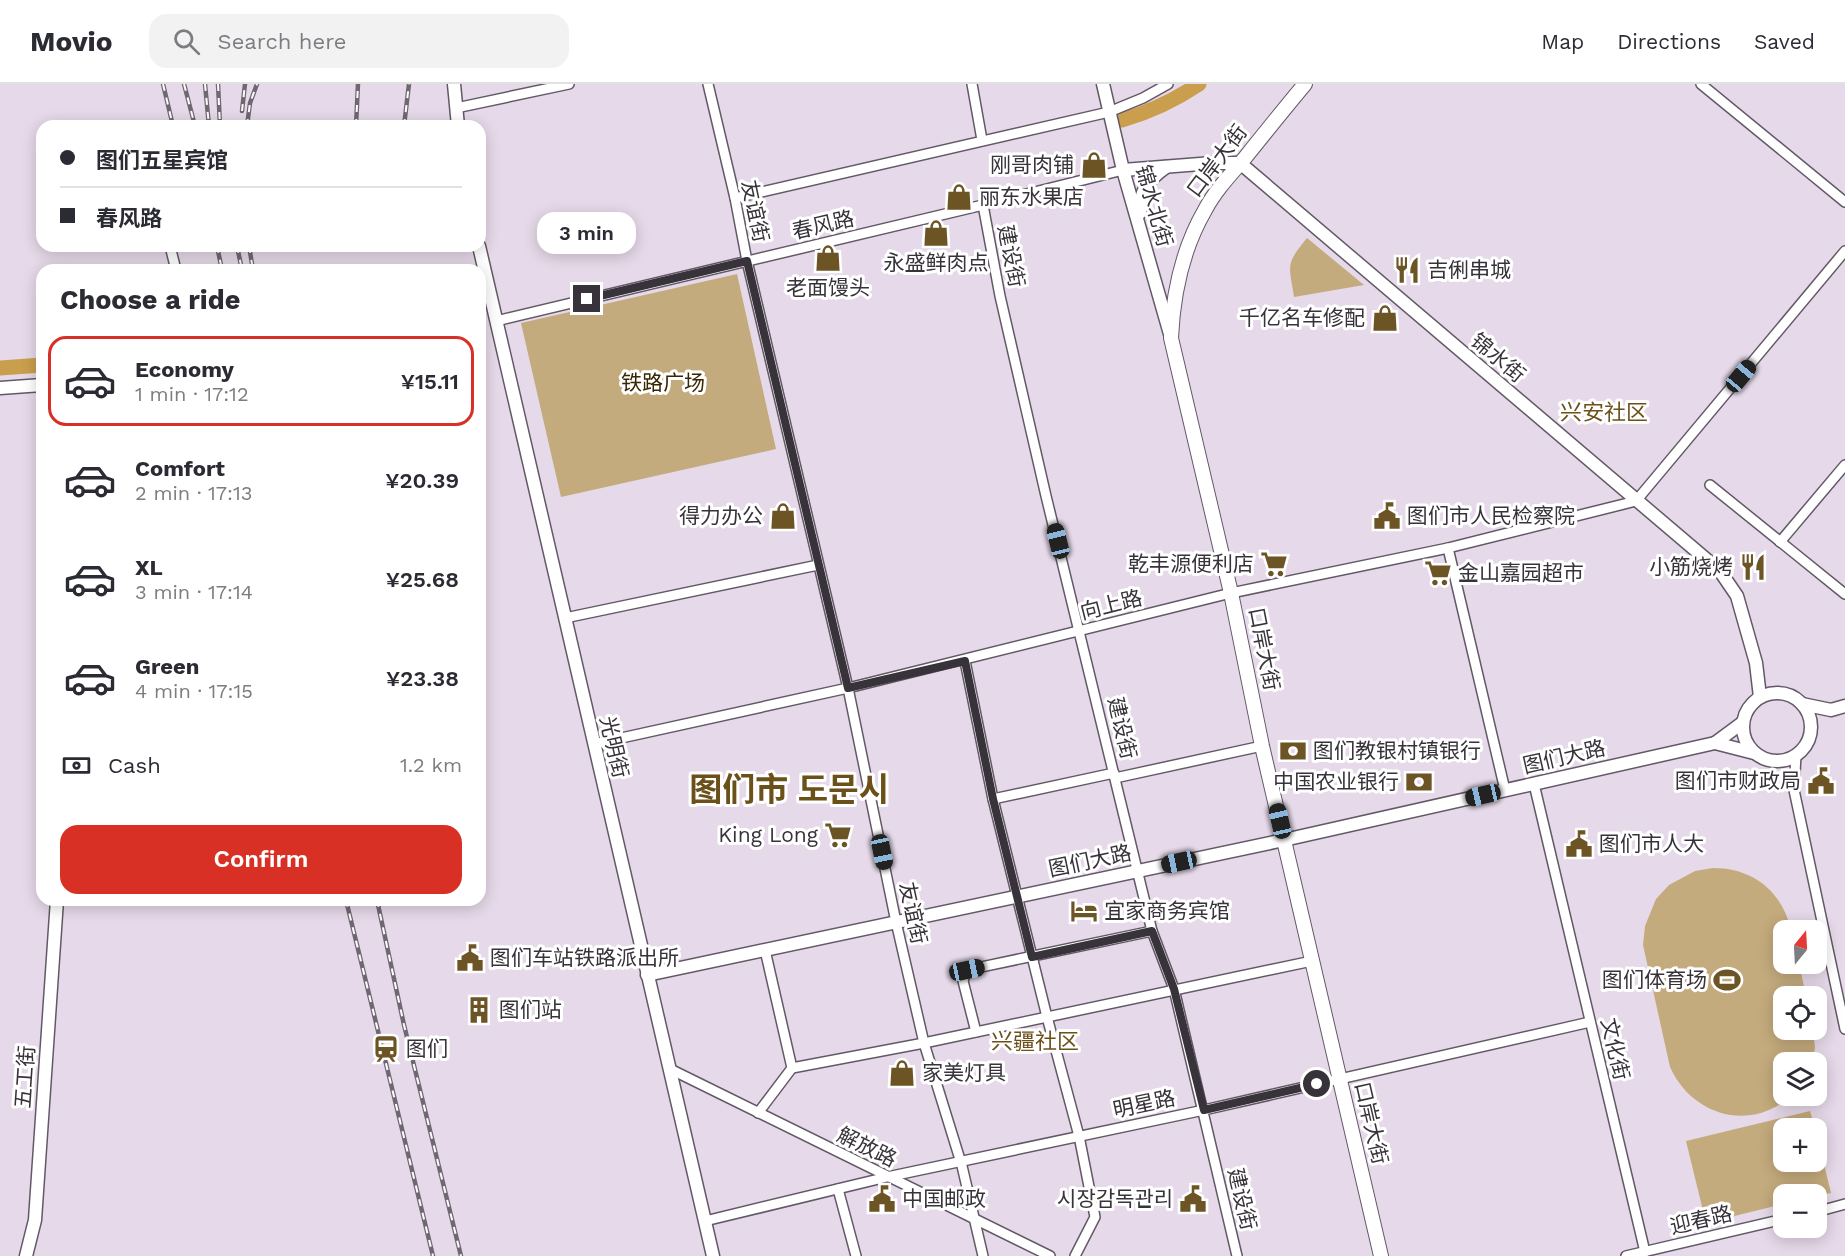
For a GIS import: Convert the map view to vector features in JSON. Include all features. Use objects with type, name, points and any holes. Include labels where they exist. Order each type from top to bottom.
[{"type":"highway","name":"口岸大街","points":[[1305,84],[1219,189],[1197,225],[1177,287],[1172,313],[1171,338],[1231,593],[1262,746],[1381,1256]]},
{"type":"main road","points":[[454,84],[457,120]]},
{"type":"main road","name":"锦水北街","points":[[1103,84],[1123,170],[1171,338]]},
{"type":"main road","points":[[1123,170],[1240,163]]},
{"type":"main road","name":"锦水街","points":[[1240,163],[1720,571],[1737,596],[1756,663],[1760,697]]},
{"type":"main road","points":[[1140,229],[1140,200],[1147,183],[1166,167]]},
{"type":"main road","name":"光明街","points":[[486,279],[713,1256]]},
{"type":"main road","points":[[0,388],[36,385]]},
{"type":"main road","points":[[1715,743],[1754,753],[1764,759],[1786,760],[1796,755],[1804,747],[1809,736],[1811,725],[1802,704],[1782,693],[1771,693],[1751,703],[1742,723],[1743,734],[1754,753]]},
{"type":"main road","points":[[1802,704],[1831,710],[1845,706]]},
{"type":"main road","points":[[1715,743],[1742,723]]},
{"type":"main road","name":"图们大路","points":[[647,975],[1284,840],[1715,743]]},
{"type":"main road","name":"五工街","points":[[26,1256],[35,1220],[57,906]]},
{"type":"street","points":[[456,108],[569,84]]},
{"type":"street","name":"友谊街","points":[[708,84],[735,198],[747,261],[848,688],[896,922],[924,1043],[961,1162],[983,1256]]},
{"type":"street","points":[[972,84],[982,140]]},
{"type":"street","points":[[735,198],[1109,112],[1143,98],[1168,84]]},
{"type":"street","points":[[1701,84],[1845,202]]},
{"type":"street","name":"春风路","points":[[496,321],[1123,170]]},
{"type":"street","name":"建设街","points":[[983,205],[1000,296],[1137,871],[1152,931],[1174,989],[1237,1256]]},
{"type":"street","points":[[1636,501],[1845,251]]},
{"type":"street","points":[[1780,542],[1845,465]]},
{"type":"street","points":[[1710,485],[1845,594]]},
{"type":"street","name":"向上路","points":[[594,744],[965,661],[1231,593],[1448,548],[1636,501]]},
{"type":"street","points":[[1448,548],[1505,790]]},
{"type":"street","points":[[564,618],[818,565]]},
{"type":"street","points":[[965,661],[993,799],[1079,1136],[1095,1217],[1075,1256]]},
{"type":"street","points":[[993,799],[1262,746]]},
{"type":"street","points":[[1796,755],[1794,790],[1845,1029]]},
{"type":"street","name":"文化街","points":[[1534,784],[1645,1252]]},
{"type":"street","points":[[976,1032],[963,981],[967,970],[1152,931]]},
{"type":"street","points":[[765,950],[792,1068]]},
{"type":"street","points":[[758,1113],[792,1068],[924,1043],[1312,961]]},
{"type":"street","points":[[1834,972],[1845,970]]},
{"type":"street","name":"明星路","points":[[705,1221],[887,1177],[1204,1110],[1590,1022]]},
{"type":"street","name":"解放路","points":[[670,1069],[1050,1256]]},
{"type":"street","points":[[838,1189],[856,1256]]},
{"type":"street","points":[[1827,1209],[1844,1204]]},
{"type":"street","name":"迎春路","points":[[1626,1256],[1773,1223]]},
{"type":"green space","points":[[1307,238],[1364,285],[1294,297],[1290,265]]},
{"type":"green space","name":"铁路广场","points":[[737,274],[776,449],[561,497],[521,323]]},
{"type":"green space","name":"图们体育场","points":[[1713,868],[1727,869],[1753,877],[1773,893],[1788,920],[1773,920],[1773,974],[1801,974],[1804,986],[1773,986],[1773,1040],[1814,1040],[1815,1048],[1814,1052],[1773,1052],[1773,1106],[1777,1106],[1759,1114],[1741,1116],[1724,1114],[1707,1107],[1680,1084],[1670,1067],[1643,945],[1645,926],[1656,899],[1669,885],[1695,871]]},
{"type":"green space","points":[[1810,1111],[1812,1118],[1781,1118]]},
{"type":"green space","points":[[1773,1120],[1773,1172],[1826,1172],[1831,1193],[1827,1194],[1827,1184],[1773,1184],[1773,1206],[1706,1223],[1686,1141]]},
{"type":"waterway","points":[[1122,120],[1162,105],[1199,84]]},
{"type":"waterway","points":[[0,368],[36,365]]},
{"type":"railway","points":[[163,84],[172,120]]},
{"type":"railway","points":[[184,84],[193,120]]},
{"type":"railway","points":[[205,84],[208,120]]},
{"type":"railway","points":[[218,84],[220,120]]},
{"type":"railway","points":[[242,111],[245,84]]},
{"type":"railway","points":[[248,120],[250,103],[257,84]]},
{"type":"railway","points":[[356,120],[358,84]]},
{"type":"railway","points":[[405,120],[409,84]]},
{"type":"railway","points":[[218,252],[221,264]]},
{"type":"railway","points":[[238,252],[241,264]]},
{"type":"railway","points":[[250,252],[252,264]]},
{"type":"railway","points":[[347,906],[433,1256]]},
{"type":"railway","points":[[378,906],[404,1025],[461,1256]]},
{"type":"place","name":"刚哥肉铺","points":[[1094,165]]},
{"type":"place","name":"丽东水果店","points":[[959,197]]},
{"type":"place","name":"永盛鲜肉点","points":[[936,233]]},
{"type":"place","name":"老面馒头","points":[[828,258]]},
{"type":"place","name":"吉俐串城","points":[[1407,270]]},
{"type":"place","name":"千亿名车修配","points":[[1385,318]]},
{"type":"place","name":"得力办公","points":[[783,516]]},
{"type":"place","name":"图们市人民检察院","points":[[1387,516]]},
{"type":"place","name":"乾丰源便利店","points":[[1274,564]]},
{"type":"place","name":"小筋烧烤","points":[[1753,567]]},
{"type":"place","name":"金山嘉园超市","points":[[1438,573]]},
{"type":"place","name":"图们教银村镇银行","points":[[1293,751]]},
{"type":"place","name":"图们市财政局","points":[[1821,781]]},
{"type":"place","name":"中国农业银行","points":[[1419,782]]},
{"type":"place","name":"King Long","points":[[838,835]]},
{"type":"place","name":"图们市人大","points":[[1579,844]]},
{"type":"place","name":"宜家商务宾馆","points":[[1084,911]]},
{"type":"place","name":"图们车站铁路派出所","points":[[470,958]]},
{"type":"place","name":"图们体育场","points":[[1727,980]]},
{"type":"place","name":"图们站","points":[[479,1010]]},
{"type":"place","name":"图们","points":[[386,1049]]},
{"type":"place","name":"家美灯具","points":[[902,1073]]},
{"type":"place","name":"中国邮政","points":[[882,1199]]},
{"type":"place","name":"시장감독관리","points":[[1193,1199]]},
{"type":"district","name":"兴安社区","points":[[1604,412]]},
{"type":"district","name":"图们市 도문시","points":[[789,789]]},
{"type":"district","name":"兴疆社区","points":[[1035,1041]]},
{"type":"route","points":[[587,299],[747,261],[848,688],[965,661],[993,799],[1032,957],[1152,931],[1174,989],[1204,1110],[1317,1084]]}]
